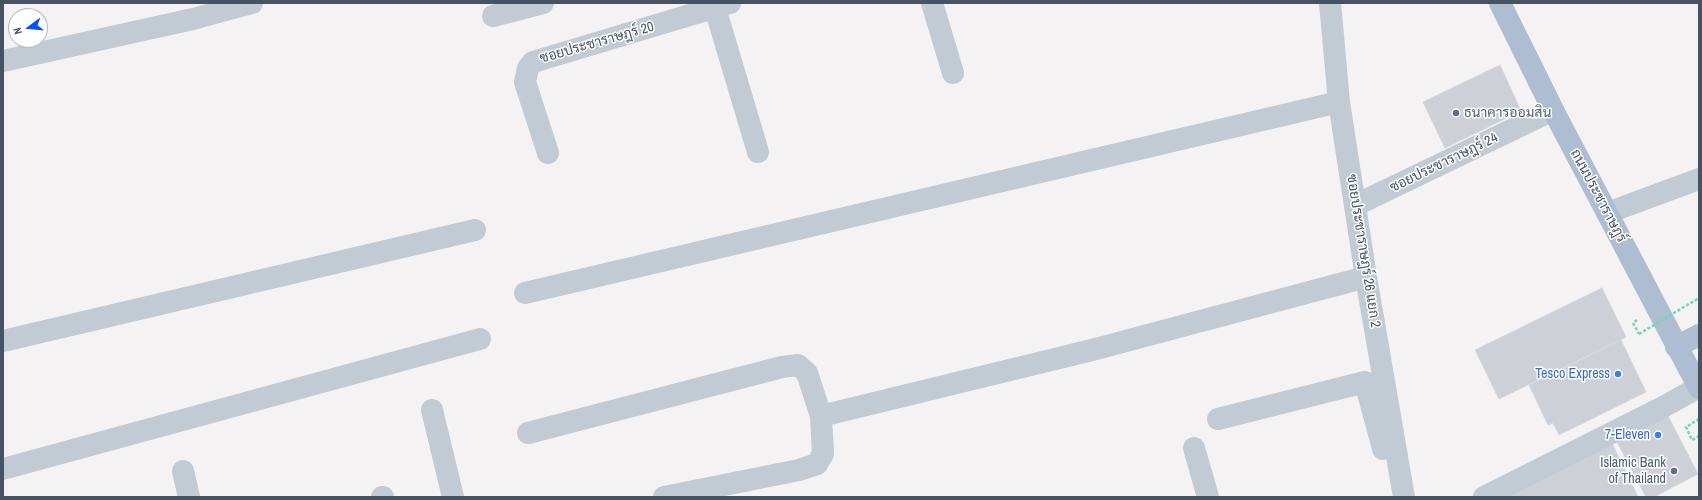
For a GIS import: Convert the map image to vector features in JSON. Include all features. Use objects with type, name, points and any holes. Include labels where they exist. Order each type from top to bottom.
[{"type":"main road","name":"ถนนประชาราษฎร์","points":[[1504,4],[1553,110],[1676,347],[1699,387]]},
{"type":"main road","points":[[1676,347],[1699,335]]},
{"type":"street","points":[[3,61],[193,19],[252,3]]},
{"type":"street","points":[[493,16],[543,3]]},
{"type":"street","points":[[932,3],[953,74]]},
{"type":"street","name":"ซอยประชาราษฎร์ 26 แยก 2","points":[[1331,3],[1339,102],[1366,277],[1382,417],[1404,497]]},
{"type":"street","points":[[723,6],[758,152]]},
{"type":"street","name":"ซอยประชาราษฎร์ 20","points":[[548,153],[525,82],[528,68],[533,62],[723,6]]},
{"type":"street","points":[[525,293],[1339,102]]},
{"type":"street","name":"ซอยประชาราษฎร์ 24","points":[[1356,205],[1553,110]]},
{"type":"street","points":[[1607,213],[1699,179]]},
{"type":"street","points":[[3,341],[475,230]]},
{"type":"street","points":[[821,416],[1092,350],[1366,277]]},
{"type":"street","points":[[3,469],[480,339]]},
{"type":"street","points":[[528,433],[782,367],[798,365],[807,373],[821,416],[823,454],[817,464],[799,470],[664,497]]},
{"type":"street","points":[[1218,419],[1365,382],[1382,417],[1386,464]]},
{"type":"street","points":[[1484,497],[1663,408],[1699,387]]},
{"type":"street","points":[[432,410],[453,497]]},
{"type":"street","points":[[1194,448],[1208,497]]},
{"type":"street","points":[[183,471],[189,497]]},
{"type":"path","points":[[1633,323],[1639,334],[1699,298]]},
{"type":"path","points":[[1699,419],[1686,427],[1692,440],[1699,436]]},
{"type":"building","points":[[1500,65],[1521,111],[1445,148],[1423,102]]},
{"type":"building","points":[[1602,288],[1626,337],[1499,399],[1475,350]]},
{"type":"building","points":[[1621,340],[1646,392],[1559,435],[1553,423],[1548,425],[1529,385]]},
{"type":"building","points":[[1666,412],[1698,474],[1654,497],[1646,497],[1615,438]]},
{"type":"building","points":[[1612,443],[1638,497],[1500,497]]},
{"type":"place","name":"ธนาคารออมสิน","points":[[1456,113]]},
{"type":"place","name":"Tesco Express","points":[[1618,374]]},
{"type":"place","name":"7-Eleven","points":[[1658,435]]},
{"type":"place","name":"Islamic Bank of Thailand","points":[[1674,471]]}]
